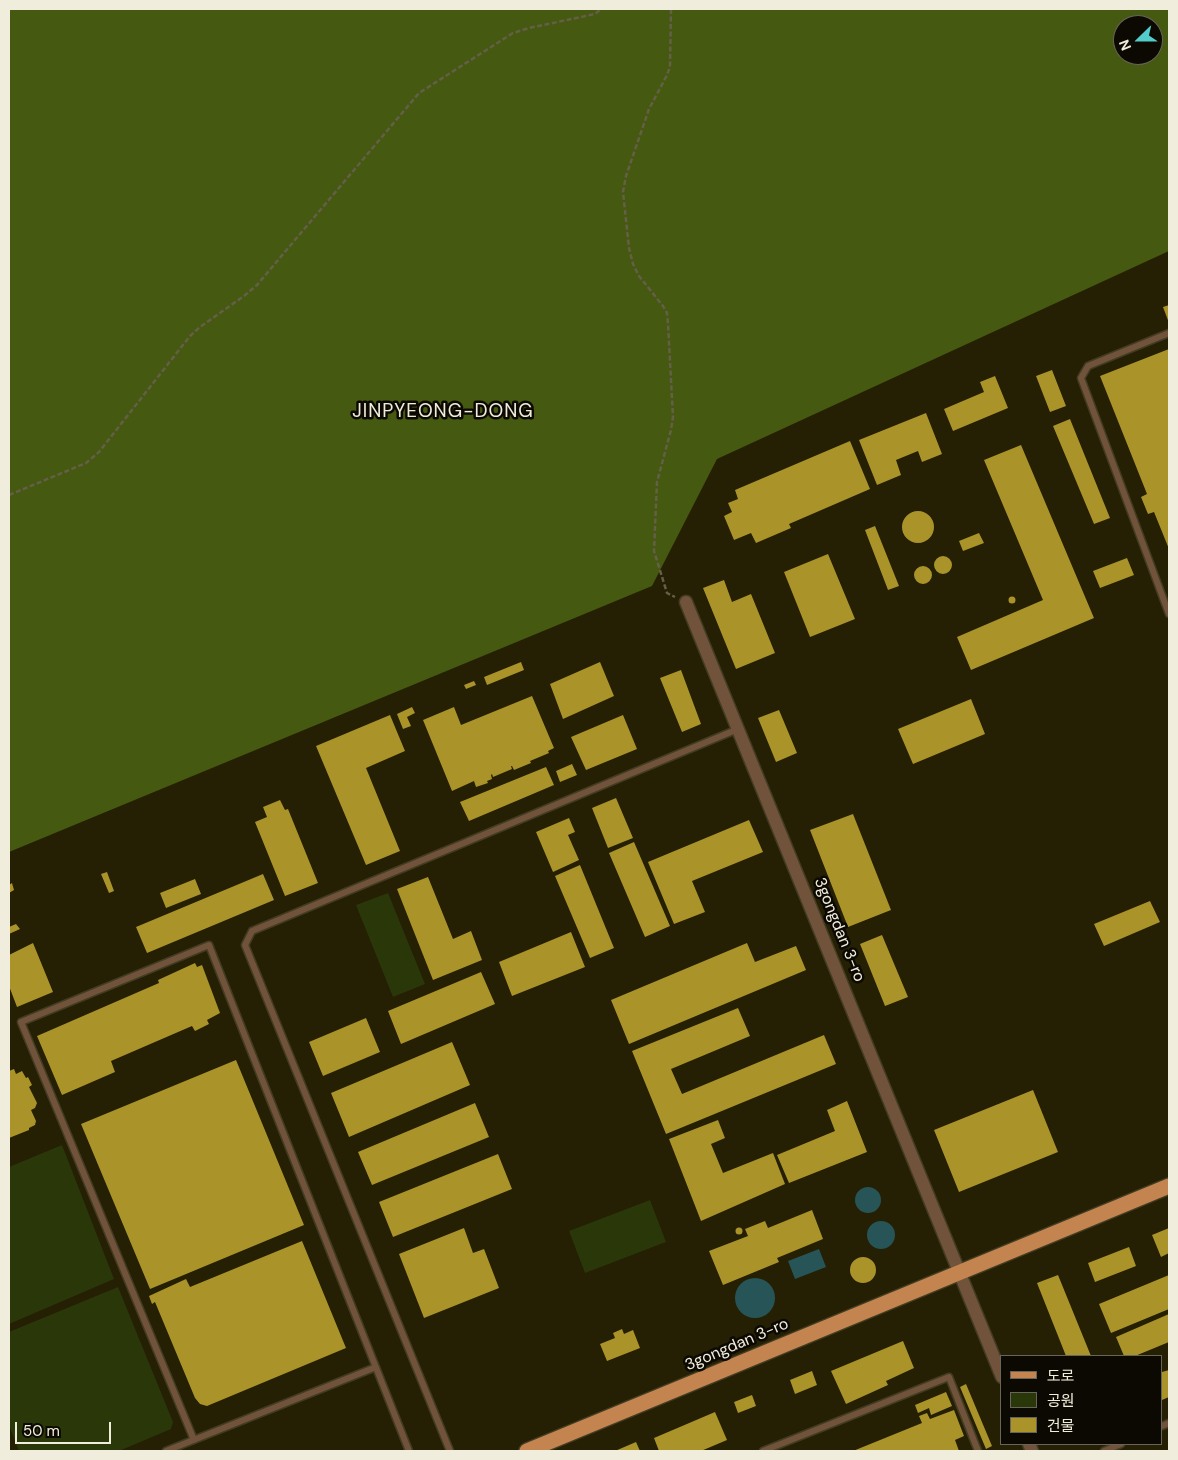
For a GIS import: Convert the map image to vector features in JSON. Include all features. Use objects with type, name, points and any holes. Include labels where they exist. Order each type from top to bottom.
[{"type":"main road","name":"3gongdan 3-ro","points":[[527,1451],[959,1271],[1169,1186]]},
{"type":"street","name":"3gongdan 3-ro","points":[[686,602],[959,1271]]},
{"type":"street","points":[[959,1271],[1000,1372]]},
{"type":"lane","points":[[1169,333],[1088,366],[1081,378],[1169,614]]},
{"type":"lane","points":[[450,1451],[244,945],[252,931],[738,729]]},
{"type":"lane","points":[[194,1440],[21,1022],[209,945],[409,1451]]},
{"type":"lane","points":[[166,1451],[376,1368]]},
{"type":"lane","points":[[763,1451],[949,1377],[978,1451]]},
{"type":"lane","points":[[1104,1451],[1119,1445]]},
{"type":"path","points":[[592,9],[595,14]]},
{"type":"path","points":[[9,495],[86,463],[99,452],[190,336],[256,285],[419,93],[512,33],[595,14],[601,9]]},
{"type":"path","points":[[671,9],[670,67],[649,109],[626,176],[623,192],[633,264],[639,276],[667,313],[673,417],[657,482],[654,551],[667,593],[686,602]]},
{"type":"green space","points":[[9,9],[1169,9],[1169,251],[717,459],[652,586],[9,852]]},
{"type":"green space","points":[[388,893],[425,984],[393,997],[356,905]]},
{"type":"green space","points":[[62,1145],[114,1279],[9,1324],[9,1167]]},
{"type":"green space","points":[[650,1200],[666,1242],[585,1273],[569,1231]]},
{"type":"green space","points":[[118,1287],[173,1422],[171,1429],[119,1451],[19,1451],[9,1425],[9,1332]]},
{"type":"water","points":[[868,1187],[877,1191],[881,1200],[877,1209],[868,1213],[859,1209],[855,1200],[859,1191]]},
{"type":"water","points":[[881,1221],[891,1225],[895,1235],[891,1245],[881,1249],[871,1245],[867,1235],[871,1225]]},
{"type":"water","points":[[819,1249],[826,1267],[795,1279],[788,1261]]},
{"type":"water","points":[[751,1278],[759,1278],[766,1281],[772,1287],[775,1298],[772,1309],[766,1315],[759,1318],[751,1318],[744,1315],[738,1309],[735,1302],[735,1294],[738,1287],[744,1281]]},
{"type":"building","points":[[1169,305],[1169,323],[1163,307]]},
{"type":"building","points":[[1169,349],[1169,549],[1154,512],[1148,514],[1141,497],[1147,494],[1100,376]]},
{"type":"building","points":[[1052,370],[1066,406],[1050,412],[1036,376]]},
{"type":"building","points":[[995,376],[1008,408],[953,431],[944,409],[984,392],[980,382]]},
{"type":"building","points":[[926,413],[942,454],[922,462],[918,451],[896,460],[901,475],[877,485],[859,440]]},
{"type":"building","points":[[1070,419],[1110,518],[1094,524],[1053,426]]},
{"type":"building","points":[[850,441],[870,489],[789,524],[791,528],[756,543],[751,533],[734,540],[724,516],[732,512],[728,503],[738,499],[735,490]]},
{"type":"building","points":[[1021,445],[1094,618],[971,670],[957,637],[1043,600],[984,460]]},
{"type":"building","points":[[918,511],[930,515],[934,527],[930,539],[918,543],[906,539],[902,527],[906,515]]},
{"type":"building","points":[[875,526],[899,586],[888,590],[865,530]]},
{"type":"building","points":[[979,533],[984,543],[963,551],[959,541]]},
{"type":"building","points":[[828,554],[855,619],[810,637],[784,572]]},
{"type":"building","points":[[943,556],[949,559],[952,565],[949,571],[943,574],[937,571],[934,565],[937,559]]},
{"type":"building","points":[[1127,558],[1134,575],[1100,588],[1093,571]]},
{"type":"building","points":[[923,566],[929,569],[932,575],[929,581],[923,584],[917,581],[914,575],[917,569]]},
{"type":"building","points":[[724,580],[732,602],[751,594],[775,653],[736,669],[703,588]]},
{"type":"building","points":[[1012,596],[1016,600],[1012,604],[1008,600]]},
{"type":"building","points":[[521,662],[524,670],[487,685],[484,677]]},
{"type":"building","points":[[600,662],[614,696],[563,719],[550,684]]},
{"type":"building","points":[[681,670],[701,724],[682,732],[660,678]]},
{"type":"building","points":[[474,681],[476,685],[466,689],[464,685]]},
{"type":"building","points":[[532,696],[554,748],[548,751],[549,753],[530,761],[531,763],[514,770],[511,766],[512,769],[493,777],[492,774],[492,779],[487,781],[488,783],[476,787],[474,781],[452,791],[423,720],[454,707],[461,725]]},
{"type":"building","points":[[971,699],[985,734],[913,764],[898,729]]},
{"type":"building","points":[[412,707],[415,713],[407,717],[411,726],[403,729],[397,714]]},
{"type":"building","points":[[779,710],[797,753],[776,762],[758,718]]},
{"type":"building","points":[[390,715],[405,751],[366,768],[400,851],[366,865],[316,746]]},
{"type":"building","points":[[623,715],[637,749],[586,770],[571,737]]},
{"type":"building","points":[[572,764],[577,775],[560,782],[556,771]]},
{"type":"building","points":[[546,767],[554,785],[469,821],[460,802]]},
{"type":"building","points":[[616,798],[633,838],[608,848],[592,808]]},
{"type":"building","points":[[280,800],[285,810],[288,809],[318,883],[285,896],[255,822],[267,817],[263,807]]},
{"type":"building","points":[[853,814],[891,910],[848,927],[810,830]]},
{"type":"building","points":[[569,818],[575,832],[568,835],[579,860],[553,872],[536,832]]},
{"type":"building","points":[[749,820],[763,852],[692,881],[705,912],[674,924],[648,862]]},
{"type":"building","points":[[634,842],[670,926],[645,937],[609,853]]},
{"type":"building","points":[[580,865],[614,948],[590,958],[555,876]]},
{"type":"building","points":[[107,872],[114,891],[109,893],[101,874]]},
{"type":"building","points":[[263,874],[274,900],[147,953],[136,927]]},
{"type":"building","points":[[428,877],[453,939],[471,931],[482,960],[433,980],[397,889]]},
{"type":"building","points":[[195,879],[201,894],[166,908],[160,893]]},
{"type":"building","points":[[12,883],[14,890],[9,893],[9,885]]},
{"type":"building","points":[[1150,901],[1160,922],[1104,946],[1094,924]]},
{"type":"building","points":[[16,924],[20,929],[9,934],[9,927]]},
{"type":"building","points":[[571,932],[585,967],[512,996],[499,962]]},
{"type":"building","points":[[882,935],[908,997],[885,1006],[860,944]]},
{"type":"building","points":[[33,943],[53,992],[17,1007],[9,986],[9,955]]},
{"type":"building","points":[[747,943],[755,962],[796,946],[806,970],[629,1044],[611,1000]]},
{"type":"building","points":[[195,963],[197,967],[202,965],[220,1013],[207,1020],[209,1024],[195,1031],[192,1026],[111,1061],[115,1072],[62,1095],[37,1036],[159,983],[158,980]]},
{"type":"building","points":[[481,972],[495,1004],[401,1044],[388,1011]]},
{"type":"building","points":[[738,1008],[750,1036],[671,1069],[682,1094],[824,1035],[836,1064],[666,1134],[632,1051]]},
{"type":"building","points":[[366,1018],[380,1052],[323,1076],[309,1042]]},
{"type":"building","points":[[452,1042],[470,1085],[349,1137],[331,1093]]},
{"type":"building","points":[[236,1060],[304,1225],[150,1289],[81,1124]]},
{"type":"building","points":[[14,1069],[16,1074],[22,1071],[32,1085],[29,1087],[37,1103],[35,1108],[31,1110],[36,1121],[35,1125],[29,1128],[29,1130],[9,1138],[9,1071]]},
{"type":"building","points":[[1033,1090],[1058,1152],[959,1192],[934,1130]]},
{"type":"building","points":[[847,1101],[867,1152],[789,1183],[777,1155],[835,1131],[827,1110]]},
{"type":"building","points":[[475,1103],[489,1137],[372,1185],[358,1152]]},
{"type":"building","points":[[718,1120],[725,1138],[711,1144],[723,1173],[773,1153],[785,1184],[701,1221],[669,1139]]},
{"type":"building","points":[[498,1154],[512,1189],[393,1237],[379,1202]]},
{"type":"building","points":[[812,1210],[823,1239],[777,1258],[779,1262],[723,1285],[709,1251],[748,1236],[745,1229],[765,1221],[768,1228]]},
{"type":"building","points":[[739,1227],[743,1231],[739,1235],[735,1231]]},
{"type":"building","points":[[464,1228],[473,1253],[484,1249],[499,1288],[424,1318],[399,1254]]},
{"type":"building","points":[[1169,1228],[1169,1253],[1161,1257],[1152,1235]]},
{"type":"building","points":[[302,1241],[346,1348],[207,1406],[200,1404],[195,1398],[155,1302],[152,1304],[149,1296],[186,1279],[190,1287]]},
{"type":"building","points":[[1129,1247],[1136,1266],[1095,1282],[1088,1263]]},
{"type":"building","points":[[863,1257],[872,1261],[876,1270],[872,1279],[863,1283],[854,1279],[850,1270],[854,1261]]},
{"type":"building","points":[[1058,1275],[1091,1355],[1066,1355],[1037,1283]]},
{"type":"building","points":[[1169,1275],[1169,1309],[1111,1333],[1099,1304]]},
{"type":"building","points":[[1169,1314],[1169,1342],[1137,1355],[1124,1355],[1116,1337]]},
{"type":"building","points":[[622,1329],[624,1334],[633,1330],[640,1348],[607,1361],[600,1344],[615,1338],[613,1333]]},
{"type":"building","points":[[903,1341],[914,1368],[886,1381],[888,1385],[846,1404],[831,1371]]},
{"type":"building","points":[[1169,1370],[1169,1397],[1163,1400],[1163,1372]]},
{"type":"building","points":[[812,1371],[817,1385],[795,1394],[790,1380]]},
{"type":"building","points":[[966,1384],[992,1446],[986,1449],[960,1387]]},
{"type":"building","points":[[946,1392],[952,1406],[931,1415],[929,1408],[918,1413],[915,1405]]},
{"type":"building","points":[[752,1395],[756,1406],[738,1413],[734,1402]]},
{"type":"building","points":[[954,1410],[964,1436],[955,1440],[959,1451],[853,1451],[922,1423],[919,1416],[927,1413],[930,1419]]},
{"type":"building","points":[[715,1412],[727,1440],[701,1451],[659,1451],[654,1438]]},
{"type":"building","points":[[636,1442],[640,1451],[615,1451]]},
{"type":"district","name":"JINPYEONG-DONG","points":[[443,412]]}]
